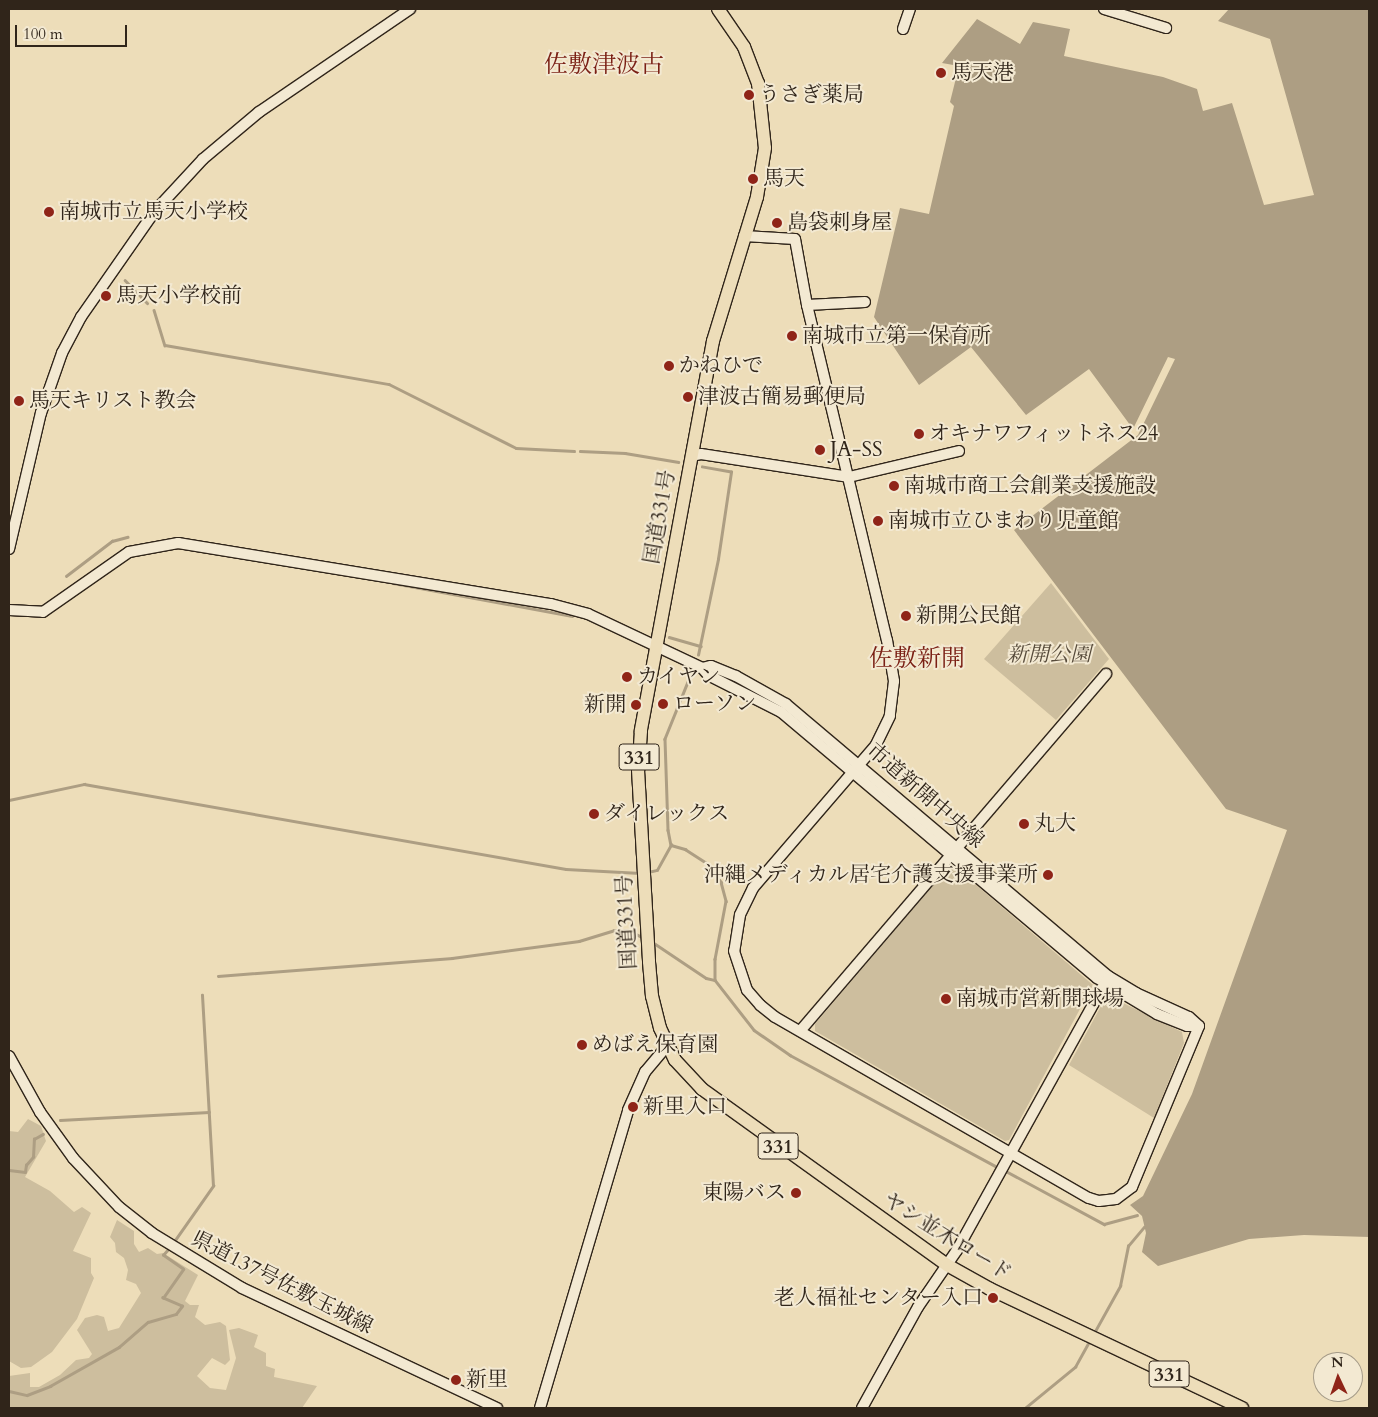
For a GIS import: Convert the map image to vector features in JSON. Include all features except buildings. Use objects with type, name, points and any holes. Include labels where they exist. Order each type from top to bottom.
[{"type":"highway","name":"国道331号","points":[[667,1046],[653,1004],[644,873],[639,748],[690,456],[718,321],[762,176],[764,120],[758,83],[748,54],[718,9]]},
{"type":"highway","name":"ヤシ並木ロード","points":[[667,1046],[691,1079],[725,1108],[947,1265],[990,1289],[1242,1408]]},
{"type":"street","points":[[9,549],[40,413],[62,353],[81,317],[145,226],[204,159],[259,112],[410,9]]},
{"type":"street","points":[[903,29],[910,9]]},
{"type":"street","points":[[1104,9],[1166,28]]},
{"type":"street","points":[[744,236],[795,239],[807,305],[887,640],[894,681],[890,716],[876,745],[753,888],[735,933],[734,951],[748,990],[760,1005],[1012,1153]]},
{"type":"street","points":[[807,305],[865,302]]},
{"type":"street","points":[[690,456],[701,454],[849,477],[959,451]]},
{"type":"street","name":"市道新開中央線","points":[[9,610],[44,612],[112,561],[129,552],[163,544],[193,544],[567,608],[599,618],[657,648],[702,668],[708,675],[734,681],[760,693],[784,708],[1078,958],[1134,997],[1187,1026],[1198,1026],[1138,1175],[1124,1195],[1107,1201],[1089,1198],[1012,1153]]},
{"type":"street","points":[[801,1030],[1106,674]]},
{"type":"street","points":[[862,1408],[918,1307],[947,1265],[1006,1164],[1106,979]]},
{"type":"street","points":[[540,1408],[628,1110],[645,1072],[667,1046]]},
{"type":"street","name":"県道137号佐敷玉城線","points":[[9,1056],[40,1112],[73,1158],[119,1207],[171,1246],[242,1288],[497,1408]]},
{"type":"green space","name":"新開公園","points":[[1051,583],[1109,659],[1056,720],[984,659]]},
{"type":"green space","points":[[955,867],[1093,985],[1009,1140],[1005,1141],[815,1031],[815,1024],[947,869]]},
{"type":"green space","points":[[1107,995],[1182,1032],[1184,1043],[1154,1118],[1069,1065]]},
{"type":"green space","points":[[28,1119],[41,1126],[46,1141],[25,1177],[50,1191],[74,1212],[82,1207],[91,1213],[73,1251],[91,1258],[91,1273],[94,1278],[77,1319],[52,1352],[31,1367],[21,1368],[9,1361],[9,1131],[18,1132]]},
{"type":"green space","points":[[117,1220],[134,1231],[134,1244],[139,1252],[148,1248],[157,1254],[163,1253],[198,1275],[185,1301],[190,1305],[199,1305],[195,1317],[205,1325],[220,1322],[226,1326],[230,1360],[225,1365],[212,1358],[197,1376],[210,1388],[226,1390],[236,1358],[229,1330],[239,1328],[258,1335],[254,1347],[266,1353],[266,1366],[275,1369],[274,1377],[317,1386],[302,1408],[9,1408],[9,1376],[30,1373],[30,1387],[39,1387],[60,1375],[76,1360],[89,1358],[92,1354],[77,1330],[85,1318],[97,1315],[104,1317],[108,1331],[119,1328],[141,1293],[136,1284],[126,1280],[128,1270],[124,1258],[116,1252],[115,1243],[110,1237]]},
{"type":"shaded area","points":[[1229,9],[1369,9],[1369,1237],[1304,1235],[1249,1239],[1158,1266],[1142,1252],[1146,1233],[1142,1216],[1130,1205],[1143,1196],[1192,1094],[1287,830],[1226,809],[1014,530],[1138,435],[1175,359],[1168,357],[1133,429],[1089,369],[1026,415],[971,347],[919,385],[874,317],[900,208],[929,214],[954,106],[950,102],[959,66],[942,63],[977,19],[1020,44],[1033,22],[1070,29],[1064,56],[1163,77],[1197,89],[1203,111],[1232,103],[1264,205],[1314,195],[1270,39],[1218,21]]},
{"type":"waterway","points":[[125,280],[147,303]]},
{"type":"waterway","points":[[154,310],[165,345],[389,384],[516,448],[574,451]]},
{"type":"waterway","points":[[580,451],[625,453],[678,462]]},
{"type":"waterway","points":[[698,655],[718,559],[731,472],[702,467]]},
{"type":"waterway","points":[[66,576],[112,541],[127,537]]},
{"type":"waterway","points":[[393,583],[572,616]]},
{"type":"waterway","points":[[669,637],[701,646]]},
{"type":"waterway","points":[[690,677],[665,739],[668,830],[671,845],[685,849],[705,862],[721,882],[726,901],[715,959],[715,980],[754,1030],[790,1055],[999,1168]]},
{"type":"waterway","points":[[9,800],[84,784],[566,869],[640,873]]},
{"type":"waterway","points":[[648,872],[657,870],[671,845]]},
{"type":"waterway","points":[[218,976],[452,958],[579,941],[614,930],[627,930],[644,938]]},
{"type":"waterway","points":[[651,941],[706,978],[715,980]]},
{"type":"waterway","points":[[173,1243],[213,1186],[202,995]]},
{"type":"waterway","points":[[60,1120],[209,1112]]},
{"type":"waterway","points":[[9,1170],[25,1172],[26,1165],[33,1157],[34,1139],[43,1134]]},
{"type":"waterway","points":[[1004,1170],[1104,1224],[1137,1215]]},
{"type":"waterway","points":[[1094,1333],[1120,1286],[1128,1246],[1144,1227]]},
{"type":"waterway","points":[[9,1391],[27,1395],[50,1386],[119,1347],[148,1322],[176,1314],[182,1306],[163,1298],[183,1269],[163,1255],[170,1247]]},
{"type":"waterway","points":[[1025,1408],[1075,1367],[1090,1340]]},
{"type":"place","name":"馬天港","points":[[941,73]]},
{"type":"place","name":"うさぎ薬局","points":[[749,95]]},
{"type":"place","name":"馬天","points":[[753,179]]},
{"type":"place","name":"南城市立馬天小学校","points":[[49,212]]},
{"type":"place","name":"島袋刺身屋","points":[[777,223]]},
{"type":"place","name":"馬天小学校前","points":[[106,296]]},
{"type":"place","name":"南城市立第一保育所","points":[[792,336]]},
{"type":"place","name":"かねひで","points":[[669,366]]},
{"type":"place","name":"津波古簡易郵便局","points":[[688,397]]},
{"type":"place","name":"馬天キリスト教会","points":[[19,401]]},
{"type":"place","name":"オキナワフィットネス24","points":[[919,434]]},
{"type":"place","name":"JA-SS","points":[[820,450]]},
{"type":"place","name":"南城市商工会創業支援施設","points":[[894,486]]},
{"type":"place","name":"南城市立ひまわり児童館","points":[[878,521]]},
{"type":"place","name":"新開公民館","points":[[906,616]]},
{"type":"place","name":"カイヤン","points":[[627,677]]},
{"type":"place","name":"ローソン","points":[[663,704]]},
{"type":"place","name":"新開","points":[[636,705]]},
{"type":"place","name":"ダイレックス","points":[[594,814]]},
{"type":"place","name":"丸大","points":[[1024,824]]},
{"type":"place","name":"沖縄メディカル居宅介護支援事業所","points":[[1048,875]]},
{"type":"place","name":"南城市営新開球場","points":[[946,999]]},
{"type":"place","name":"めばえ保育園","points":[[582,1045]]},
{"type":"place","name":"新里入口","points":[[633,1107]]},
{"type":"place","name":"東陽バス","points":[[796,1193]]},
{"type":"place","name":"老人福祉センター入口","points":[[993,1298]]},
{"type":"place","name":"新里","points":[[456,1380]]},
{"type":"district","name":"佐敷津波古","points":[[604,65]]},
{"type":"district","name":"佐敷新開","points":[[917,659]]}]
